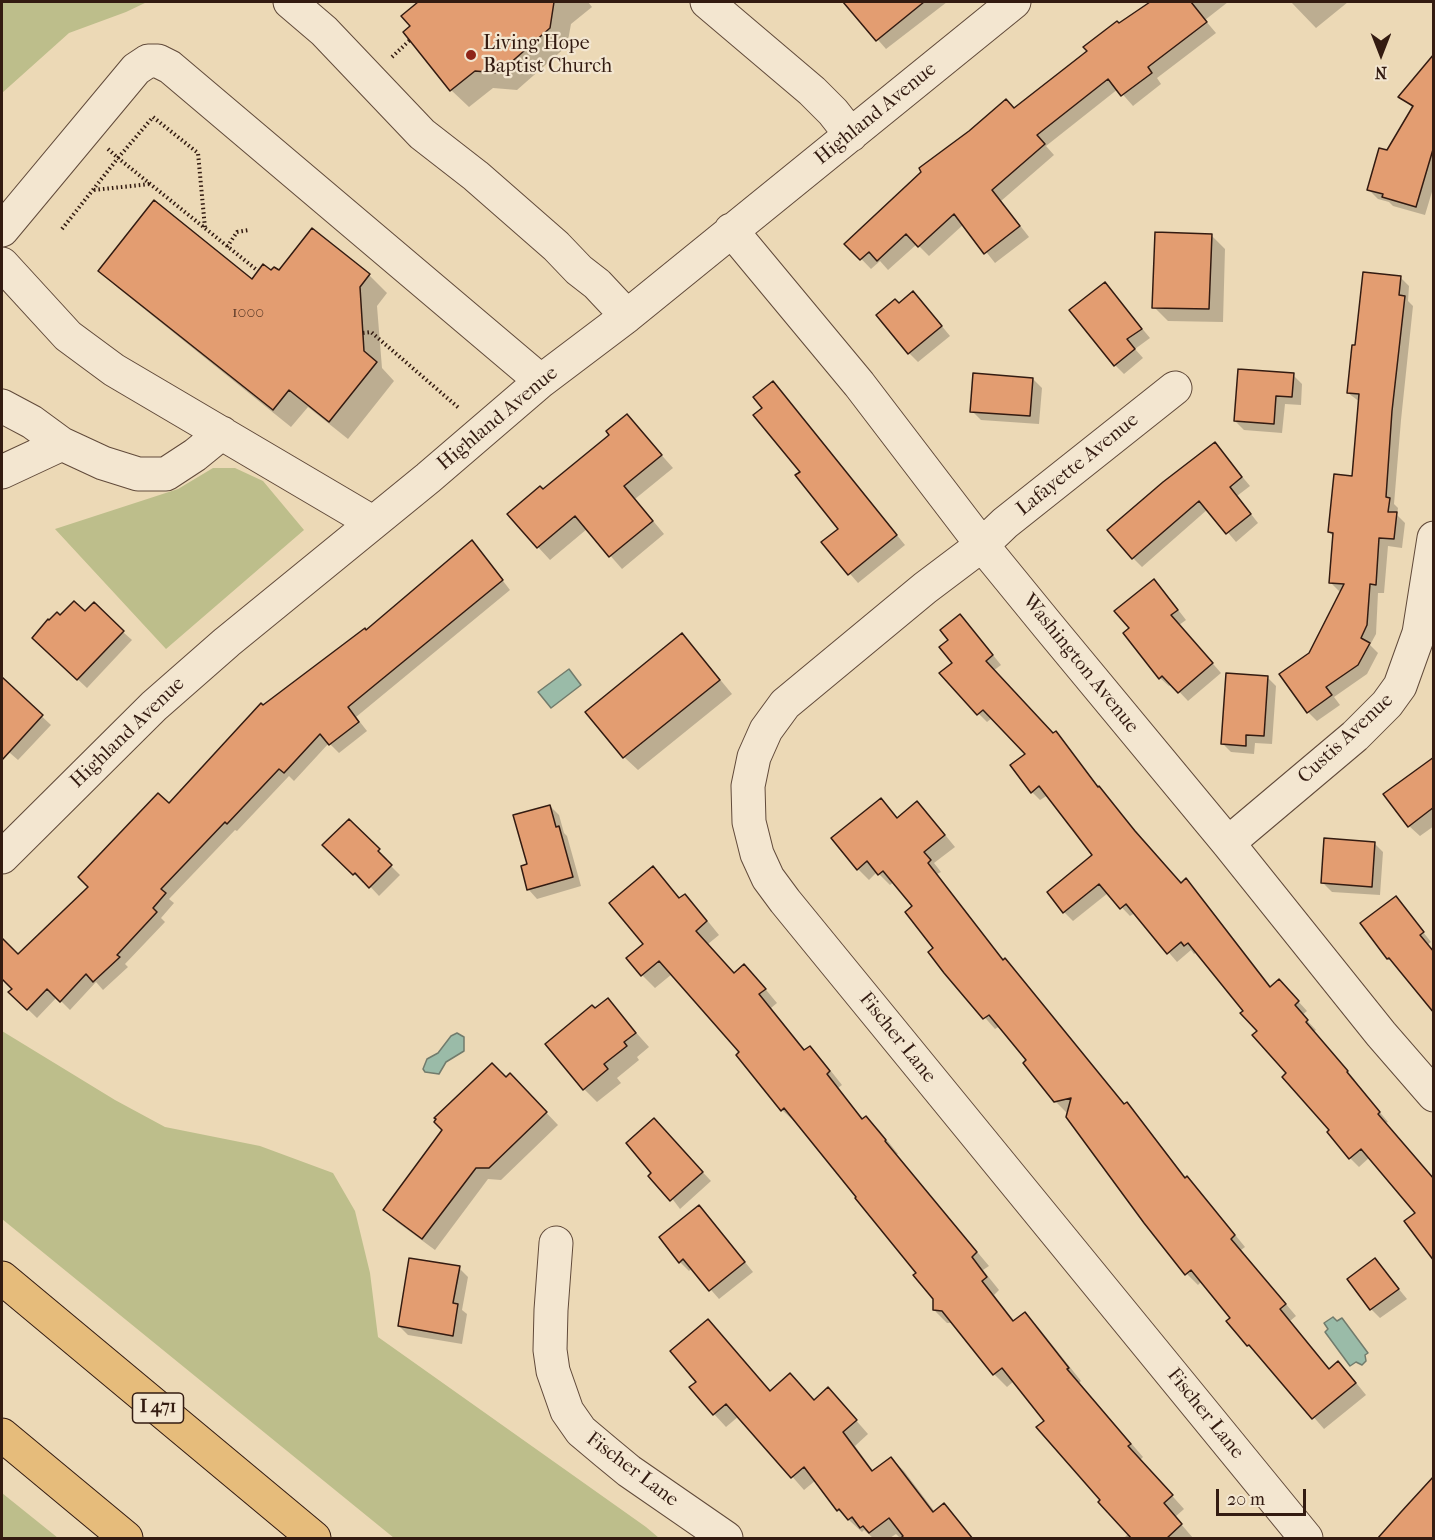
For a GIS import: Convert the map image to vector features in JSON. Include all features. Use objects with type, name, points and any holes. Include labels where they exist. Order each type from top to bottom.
[{"type":"highway","name":"I 471","points":[[2,1278],[314,1539]]},
{"type":"highway","points":[[2,1435],[126,1539]]},
{"type":"street","points":[[290,2],[324,31],[422,134],[476,176],[556,246],[627,316]]},
{"type":"street","points":[[707,2],[812,91],[851,135]]},
{"type":"street","name":"Highland Avenue","points":[[2,857],[154,706],[227,642],[428,478],[541,381],[627,316],[1014,2]]},
{"type":"street","points":[[2,230],[136,69],[148,61],[158,61],[170,67],[541,381]]},
{"type":"street","name":"Washington Avenue","points":[[731,231],[859,384],[982,545],[1434,1095]]},
{"type":"street","points":[[2,264],[68,336],[114,370],[372,522]]},
{"type":"street","name":"Lafayette Avenue","points":[[982,545],[1032,501],[1175,388]]},
{"type":"street","points":[[2,406],[32,422],[62,444],[103,463],[138,474],[166,474],[195,455],[222,433]]},
{"type":"street","points":[[2,472],[62,444]]},
{"type":"street","name":"Custis Avenue","points":[[1228,843],[1355,736],[1387,704],[1401,686],[1419,633],[1434,538]]},
{"type":"street","name":"Fischer Lane","points":[[982,545],[925,588],[829,667],[785,704],[773,719],[757,748],[748,786],[749,822],[757,854],[768,878],[785,901],[1306,1539]]},
{"type":"street","name":"Fischer Lane","points":[[556,1243],[550,1310],[550,1350],[553,1371],[567,1411],[581,1431],[606,1452],[726,1539]]},
{"type":"path","points":[[62,230],[153,117],[198,153],[205,228]]},
{"type":"path","points":[[84,131],[258,271]]},
{"type":"path","points":[[93,190],[150,184]]},
{"type":"path","points":[[227,247],[237,232],[249,230]]},
{"type":"path","points":[[363,333],[371,332],[463,411]]},
{"type":"green space","points":[[2,2],[147,2],[69,33],[2,93]]},
{"type":"green space","points":[[213,468],[235,468],[263,481],[304,530],[166,649],[55,529],[178,489]]},
{"type":"green space","points":[[2,1031],[115,1100],[165,1127],[260,1146],[333,1173],[355,1211],[370,1273],[378,1337],[659,1538],[394,1538],[2,1219]]},
{"type":"green space","points":[[2,1493],[58,1538],[2,1538]]},
{"type":"shaded area","points":[[569,669],[581,685],[551,708],[538,692]]},
{"type":"shaded area","points":[[457,1033],[464,1037],[464,1051],[446,1062],[439,1074],[425,1072],[423,1069],[427,1059],[438,1053],[451,1036]]},
{"type":"shaded area","points":[[1333,1317],[1337,1321],[1342,1318],[1368,1353],[1362,1365],[1356,1362],[1350,1366],[1325,1332],[1328,1329],[1324,1323]]},
{"type":"building","name":"Living Hope Baptist Church","points":[[418,2],[554,2],[550,28],[499,73],[475,71],[450,91],[403,32],[410,26],[401,16]]},
{"type":"building","points":[[843,2],[924,2],[876,41]]},
{"type":"building","points":[[1150,2],[1191,2],[1207,22],[1148,67],[1152,73],[1121,96],[1108,79],[1037,135],[1045,144],[992,190],[1020,226],[984,254],[954,214],[918,247],[906,234],[877,261],[869,252],[860,260],[844,244],[921,172],[919,168],[969,131],[1006,99],[1014,108],[1087,51],[1083,47],[1117,21],[1119,23]]},
{"type":"building","points":[[1434,54],[1434,146],[1416,207],[1367,190],[1379,148],[1387,150],[1413,106],[1398,97]]},
{"type":"building","points":[[154,200],[252,279],[263,264],[271,270],[274,267],[279,270],[312,228],[370,274],[360,287],[364,351],[377,362],[329,422],[289,390],[273,410],[98,271]]},
{"type":"building","points":[[1155,232],[1212,234],[1209,309],[1152,308]]},
{"type":"building","points":[[1363,272],[1401,276],[1399,295],[1405,296],[1392,411],[1386,497],[1390,498],[1388,512],[1397,512],[1394,539],[1379,538],[1376,585],[1370,584],[1367,625],[1361,638],[1370,643],[1358,665],[1326,687],[1332,695],[1307,713],[1279,674],[1309,653],[1344,584],[1329,583],[1333,533],[1328,532],[1334,474],[1352,476],[1359,394],[1347,393]]},
{"type":"building","points":[[1105,282],[1142,329],[1127,339],[1135,349],[1114,366],[1069,310]]},
{"type":"building","points":[[913,291],[942,326],[908,354],[876,315],[895,299],[899,303]]},
{"type":"building","points":[[1238,369],[1294,373],[1292,397],[1276,396],[1274,424],[1234,421]]},
{"type":"building","points":[[973,373],[1033,378],[1030,416],[970,412]]},
{"type":"building","points":[[773,381],[897,535],[848,575],[821,542],[838,529],[795,475],[800,472],[753,415],[762,408],[753,397]]},
{"type":"building","points":[[627,414],[662,455],[624,486],[653,521],[609,557],[575,516],[537,548],[507,514],[540,486],[543,489],[609,435],[606,431]]},
{"type":"building","points":[[1215,442],[1242,477],[1230,487],[1251,514],[1226,534],[1199,501],[1132,559],[1107,530],[1163,482]]},
{"type":"building","points":[[472,540],[503,580],[348,707],[359,722],[329,745],[320,734],[284,773],[279,769],[227,824],[225,822],[161,889],[166,893],[153,908],[157,912],[117,955],[120,957],[93,982],[86,974],[60,1002],[47,989],[27,1010],[8,992],[12,989],[2,979],[2,938],[18,954],[88,887],[78,877],[158,793],[169,803],[261,703],[263,705],[365,628],[366,630]]},
{"type":"building","points":[[1154,579],[1178,610],[1171,615],[1213,663],[1178,693],[1162,676],[1159,679],[1123,633],[1129,628],[1114,611]]},
{"type":"building","points":[[74,601],[85,611],[94,602],[124,631],[77,680],[32,638],[48,619],[57,612],[60,615]]},
{"type":"building","points":[[960,614],[993,655],[986,661],[1053,733],[1056,731],[1098,787],[1181,883],[1186,878],[1270,987],[1279,979],[1299,1001],[1295,1005],[1308,1020],[1306,1022],[1348,1071],[1380,1112],[1378,1114],[1434,1179],[1434,1261],[1404,1221],[1415,1213],[1361,1149],[1349,1159],[1327,1132],[1329,1130],[1282,1077],[1286,1073],[1252,1035],[1257,1031],[1240,1013],[1243,1011],[1188,943],[1184,946],[1181,942],[1167,954],[1126,904],[1120,909],[1099,884],[1063,913],[1047,892],[1092,855],[1039,786],[1031,793],[1010,765],[1025,754],[983,710],[977,715],[939,673],[952,663],[939,647],[948,640],[940,630]]},
{"type":"building","points":[[682,633],[720,680],[623,758],[585,712]]},
{"type":"building","points":[[1226,673],[1268,676],[1264,736],[1246,735],[1246,746],[1221,744]]},
{"type":"building","points":[[2,677],[43,715],[2,760]]},
{"type":"building","points":[[1434,757],[1434,807],[1408,827],[1383,794]]},
{"type":"building","points":[[881,798],[897,818],[917,801],[945,835],[924,852],[931,860],[928,863],[1003,960],[1005,958],[1124,1104],[1127,1102],[1185,1178],[1187,1176],[1235,1235],[1231,1239],[1286,1304],[1280,1309],[1329,1369],[1338,1361],[1356,1383],[1312,1419],[1226,1321],[1230,1318],[1191,1270],[1185,1275],[1144,1223],[1066,1117],[1071,1098],[1054,1102],[1023,1063],[1026,1060],[989,1015],[983,1019],[944,973],[928,952],[933,948],[905,912],[912,906],[883,871],[878,875],[867,861],[857,870],[831,838]]},
{"type":"building","points":[[550,805],[556,827],[559,826],[573,877],[527,890],[521,866],[527,864],[513,815]]},
{"type":"building","points":[[349,819],[380,849],[378,851],[392,865],[369,888],[322,845]]},
{"type":"building","points":[[1324,838],[1375,842],[1372,887],[1321,883]]},
{"type":"building","points":[[653,866],[679,898],[685,894],[707,921],[696,931],[734,973],[744,964],[766,989],[759,994],[804,1050],[810,1046],[830,1071],[827,1074],[862,1119],[866,1116],[977,1252],[972,1257],[987,1277],[982,1281],[1013,1321],[1025,1312],[1069,1368],[1067,1369],[1131,1444],[1128,1446],[1173,1495],[1164,1503],[1182,1524],[1166,1539],[1132,1539],[1036,1427],[1044,1421],[1002,1368],[993,1375],[942,1311],[933,1310],[933,1299],[913,1275],[916,1273],[784,1108],[781,1111],[736,1055],[739,1052],[659,961],[641,976],[626,958],[643,944],[609,903]]},
{"type":"building","points":[[1396,896],[1424,932],[1420,935],[1434,952],[1434,1013],[1389,958],[1387,959],[1360,923]]},
{"type":"building","points":[[608,998],[636,1033],[624,1042],[627,1046],[604,1064],[608,1069],[583,1090],[545,1044],[592,1005],[595,1008]]},
{"type":"building","points":[[492,1063],[506,1077],[510,1073],[547,1112],[489,1168],[476,1168],[422,1239],[383,1210],[442,1130],[434,1122],[436,1119],[434,1118]]},
{"type":"building","points":[[654,1118],[703,1172],[670,1201],[648,1176],[651,1173],[626,1143]]},
{"type":"building","points":[[699,1205],[745,1262],[709,1291],[683,1259],[679,1263],[659,1237]]},
{"type":"building","points":[[409,1258],[460,1266],[453,1303],[458,1304],[453,1336],[398,1326]]},
{"type":"building","points":[[1375,1258],[1399,1289],[1370,1310],[1347,1279]]},
{"type":"building","points":[[708,1319],[770,1391],[790,1373],[814,1400],[828,1387],[857,1420],[843,1432],[872,1471],[891,1457],[933,1512],[944,1503],[973,1539],[900,1539],[903,1536],[889,1518],[869,1533],[863,1526],[860,1528],[852,1517],[848,1520],[839,1509],[837,1511],[804,1467],[791,1478],[726,1404],[713,1415],[689,1387],[696,1382],[670,1351]]},
{"type":"building","points":[[1434,1476],[1434,1539],[1377,1539],[1401,1512]]},
{"type":"place","name":"Living Hope Baptist Church","points":[[471,55]]}]
